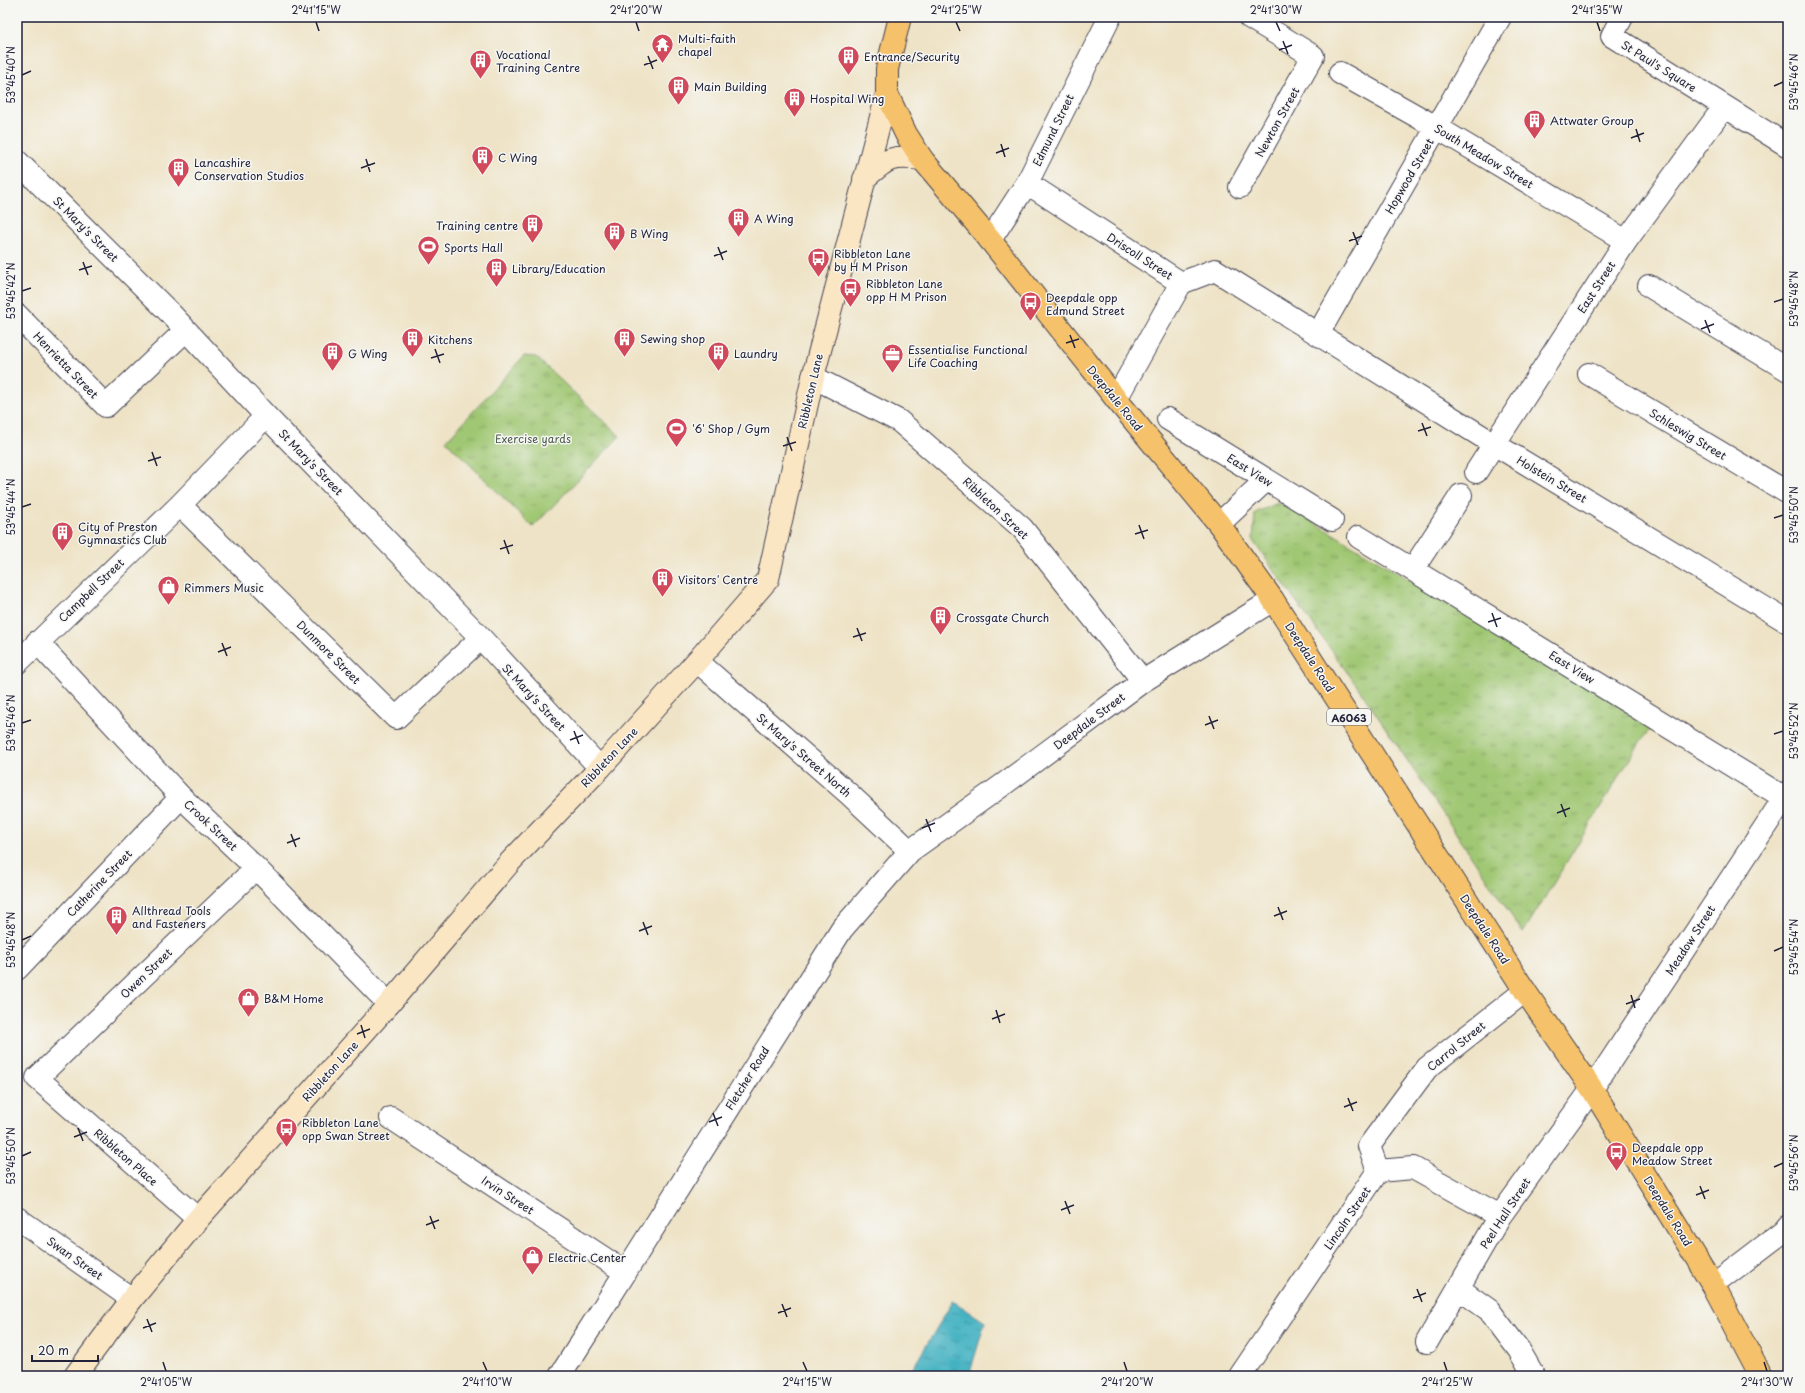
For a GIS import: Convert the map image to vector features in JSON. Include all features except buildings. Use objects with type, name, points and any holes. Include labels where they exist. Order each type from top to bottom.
[{"type":"main road","name":"Ribbleton Lane","points":[[75,1376],[132,1299],[198,1219],[389,1004],[510,862],[600,768],[768,579],[813,377],[887,94],[887,70],[900,17]]},
{"type":"main road","name":"Deepdale Road","points":[[887,94],[906,134],[922,159],[990,240],[1116,399],[1219,524],[1273,600],[1525,991],[1592,1089],[1713,1285],[1761,1376]]},
{"type":"main road","points":[[864,179],[892,158],[901,156],[922,159]]},
{"type":"street","name":"Edmund Street","points":[[990,240],[1027,182],[1110,17]]},
{"type":"street","name":"Newton Street","points":[[1240,187],[1313,56],[1249,17]]},
{"type":"street","name":"Hopwood Street","points":[[1318,334],[1500,17]]},
{"type":"street","name":"St Paul's Square","points":[[1622,17],[1612,36],[1724,107]]},
{"type":"street","name":"South Meadow Street","points":[[1340,73],[1436,127],[1626,241]]},
{"type":"street","points":[[1724,107],[1788,146]]},
{"type":"street","name":"East Street","points":[[1476,472],[1626,241],[1724,107]]},
{"type":"street","name":"St Mary's Street","points":[[17,161],[171,314],[185,331],[266,416],[481,638],[600,768]]},
{"type":"street","name":"Driscoll Street","points":[[1027,182],[1181,283],[1215,270],[1318,334]]},
{"type":"street","points":[[1116,399],[1181,283]]},
{"type":"street","points":[[1649,286],[1788,370]]},
{"type":"street","name":"Henrietta Street","points":[[17,315],[106,406],[185,331]]},
{"type":"street","name":"Holstein Street","points":[[1318,334],[1494,444],[1788,622]]},
{"type":"street","name":"Schleswig Street","points":[[1589,374],[1788,493]]},
{"type":"street","name":"Ribbleton Street","points":[[813,377],[899,421],[1022,528],[1143,680]]},
{"type":"street","name":"Campbell Street","points":[[17,663],[180,505],[266,416]]},
{"type":"street","name":"East View","points":[[1168,419],[1332,520]]},
{"type":"street","points":[[1219,524],[1266,480]]},
{"type":"street","points":[[1412,569],[1461,495]]},
{"type":"street","name":"Dunmore Street","points":[[180,505],[396,718],[481,638]]},
{"type":"street","name":"East View","points":[[1359,537],[1787,797]]},
{"type":"street","name":"Deepdale Street","points":[[910,850],[1004,784],[1143,680],[1273,600]]},
{"type":"street","name":"Crook Street","points":[[37,642],[181,797],[256,868],[389,1004]]},
{"type":"street","name":"St Mary's Street North","points":[[696,661],[849,794],[910,850]]},
{"type":"street","name":"Catherine Street","points":[[17,969],[181,797]]},
{"type":"street","name":"Meadow Street","points":[[1592,1089],[1787,797]]},
{"type":"street","name":"Fletcher Road","points":[[560,1376],[842,929],[910,850]]},
{"type":"street","name":"Owen Street","points":[[37,1078],[256,868]]},
{"type":"street","name":"Carrol Street","points":[[1378,1171],[1369,1146],[1427,1068],[1525,991]]},
{"type":"street","name":"Ribbleton Place","points":[[37,1078],[198,1219]]},
{"type":"street","name":"Peel Hall Street","points":[[1427,1342],[1500,1216],[1592,1089]]},
{"type":"street","name":"Irvin Street","points":[[391,1118],[625,1272]]},
{"type":"street","points":[[1378,1171],[1413,1168],[1500,1216]]},
{"type":"street","name":"Lincoln Street","points":[[1240,1376],[1378,1171]]},
{"type":"street","name":"Swan Street","points":[[17,1218],[132,1299]]},
{"type":"street","points":[[1713,1285],[1784,1231],[1788,1226]]},
{"type":"street","points":[[1458,1288],[1489,1310],[1519,1350],[1534,1376]]},
{"type":"green space","name":"Exercise yards","points":[[524,356],[536,357],[620,436],[533,527],[446,441]]},
{"type":"green space","points":[[1280,502],[1653,726],[1642,739],[1523,933],[1362,693],[1253,541],[1255,513]]},
{"type":"water","points":[[953,1301],[985,1322],[969,1376],[908,1376]]},
{"type":"place","name":"Multi-faith chapel","points":[[662,64]]},
{"type":"place","name":"Entrance/Security","points":[[848,76]]},
{"type":"place","name":"Vocational Training Centre","points":[[481,80]]},
{"type":"place","name":"Main Building","points":[[678,106]]},
{"type":"place","name":"Hospital Wing","points":[[794,118]]},
{"type":"place","name":"Attwater Group","points":[[1534,140]]},
{"type":"place","name":"C Wing","points":[[483,176]]},
{"type":"place","name":"Lancashire Conservation Studios","points":[[178,188]]},
{"type":"place","name":"A Wing","points":[[739,238]]},
{"type":"place","name":"Training centre","points":[[533,244]]},
{"type":"place","name":"B Wing","points":[[615,252]]},
{"type":"place","name":"Sports Hall","points":[[429,266]]},
{"type":"place","name":"Ribbleton Lane by H M Prison","points":[[818,278]]},
{"type":"place","name":"Library/Education","points":[[497,288]]},
{"type":"place","name":"Ribbleton Lane opp H M Prison","points":[[851,308]]},
{"type":"place","name":"Deepdale opp Edmund Street","points":[[1031,322]]},
{"type":"place","name":"Kitchens","points":[[412,358]]},
{"type":"place","name":"Sewing shop","points":[[624,358]]},
{"type":"place","name":"G Wing","points":[[333,372]]},
{"type":"place","name":"Laundry","points":[[718,372]]},
{"type":"place","name":"Essentialise Functional Life Coaching","points":[[893,374]]},
{"type":"place","name":"'6' Shop / Gym","points":[[676,448]]},
{"type":"place","name":"City of Preston Gymnastics Club","points":[[62,552]]},
{"type":"place","name":"Visitors' Centre","points":[[662,598]]},
{"type":"place","name":"Rimmers Music","points":[[169,606]]},
{"type":"place","name":"Crossgate Church","points":[[941,636]]},
{"type":"place","name":"Allthread Tools and Fasteners","points":[[116,936]]},
{"type":"place","name":"B&M Home","points":[[248,1018]]},
{"type":"place","name":"Ribbleton Lane opp Swan Street","points":[[286,1148]]},
{"type":"place","name":"Deepdale opp Meadow Street","points":[[1617,1172]]},
{"type":"place","name":"Electric Center","points":[[533,1276]]}]
